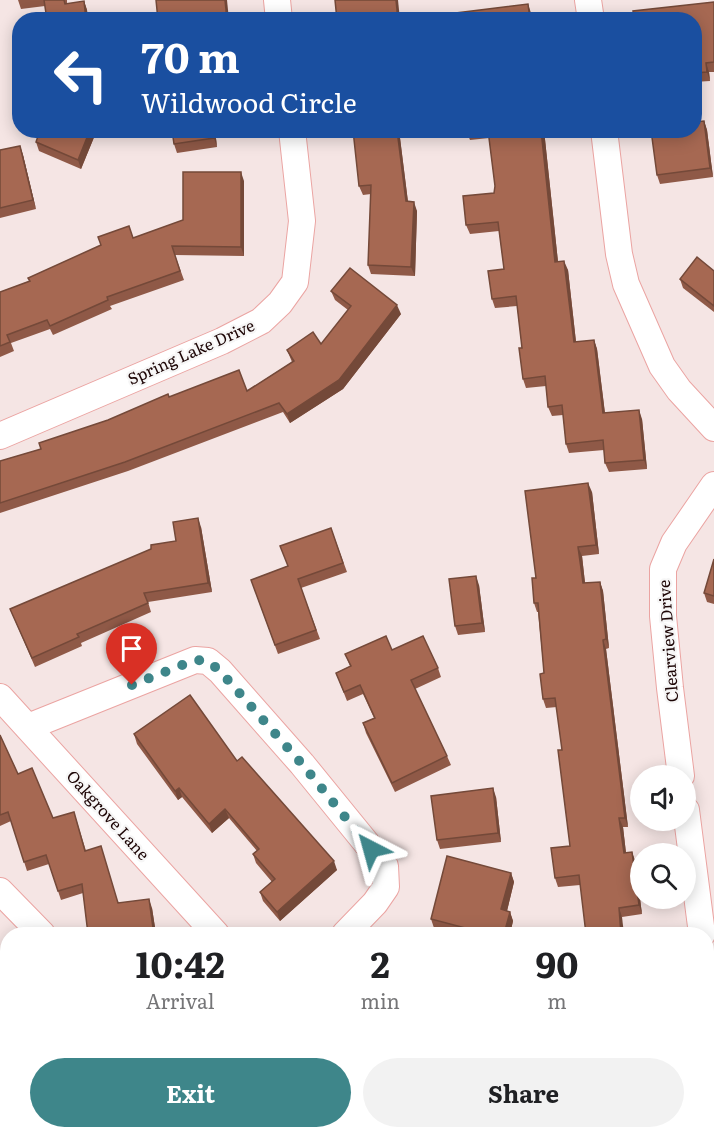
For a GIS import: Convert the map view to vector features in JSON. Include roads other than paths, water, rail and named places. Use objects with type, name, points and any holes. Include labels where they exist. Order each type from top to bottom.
[{"type":"street","name":"Spring Lake Drive","points":[[0,436],[222,341],[261,321],[280,303],[295,282],[302,221],[293,138]]},
{"type":"street","points":[[605,138],[619,254],[626,284],[662,366],[679,390],[714,428]]},
{"type":"street","name":"Clearview Drive","points":[[680,765],[663,616],[663,569],[674,543],[714,485]]},
{"type":"street","points":[[28,727],[195,660],[208,661],[220,671],[302,764],[385,866],[386,887],[375,903],[352,927]]},
{"type":"street","name":"Oakgrove Lane","points":[[0,697],[210,927]]},
{"type":"street","points":[[689,831],[701,927]]},
{"type":"street","points":[[0,891],[35,927]]}]
